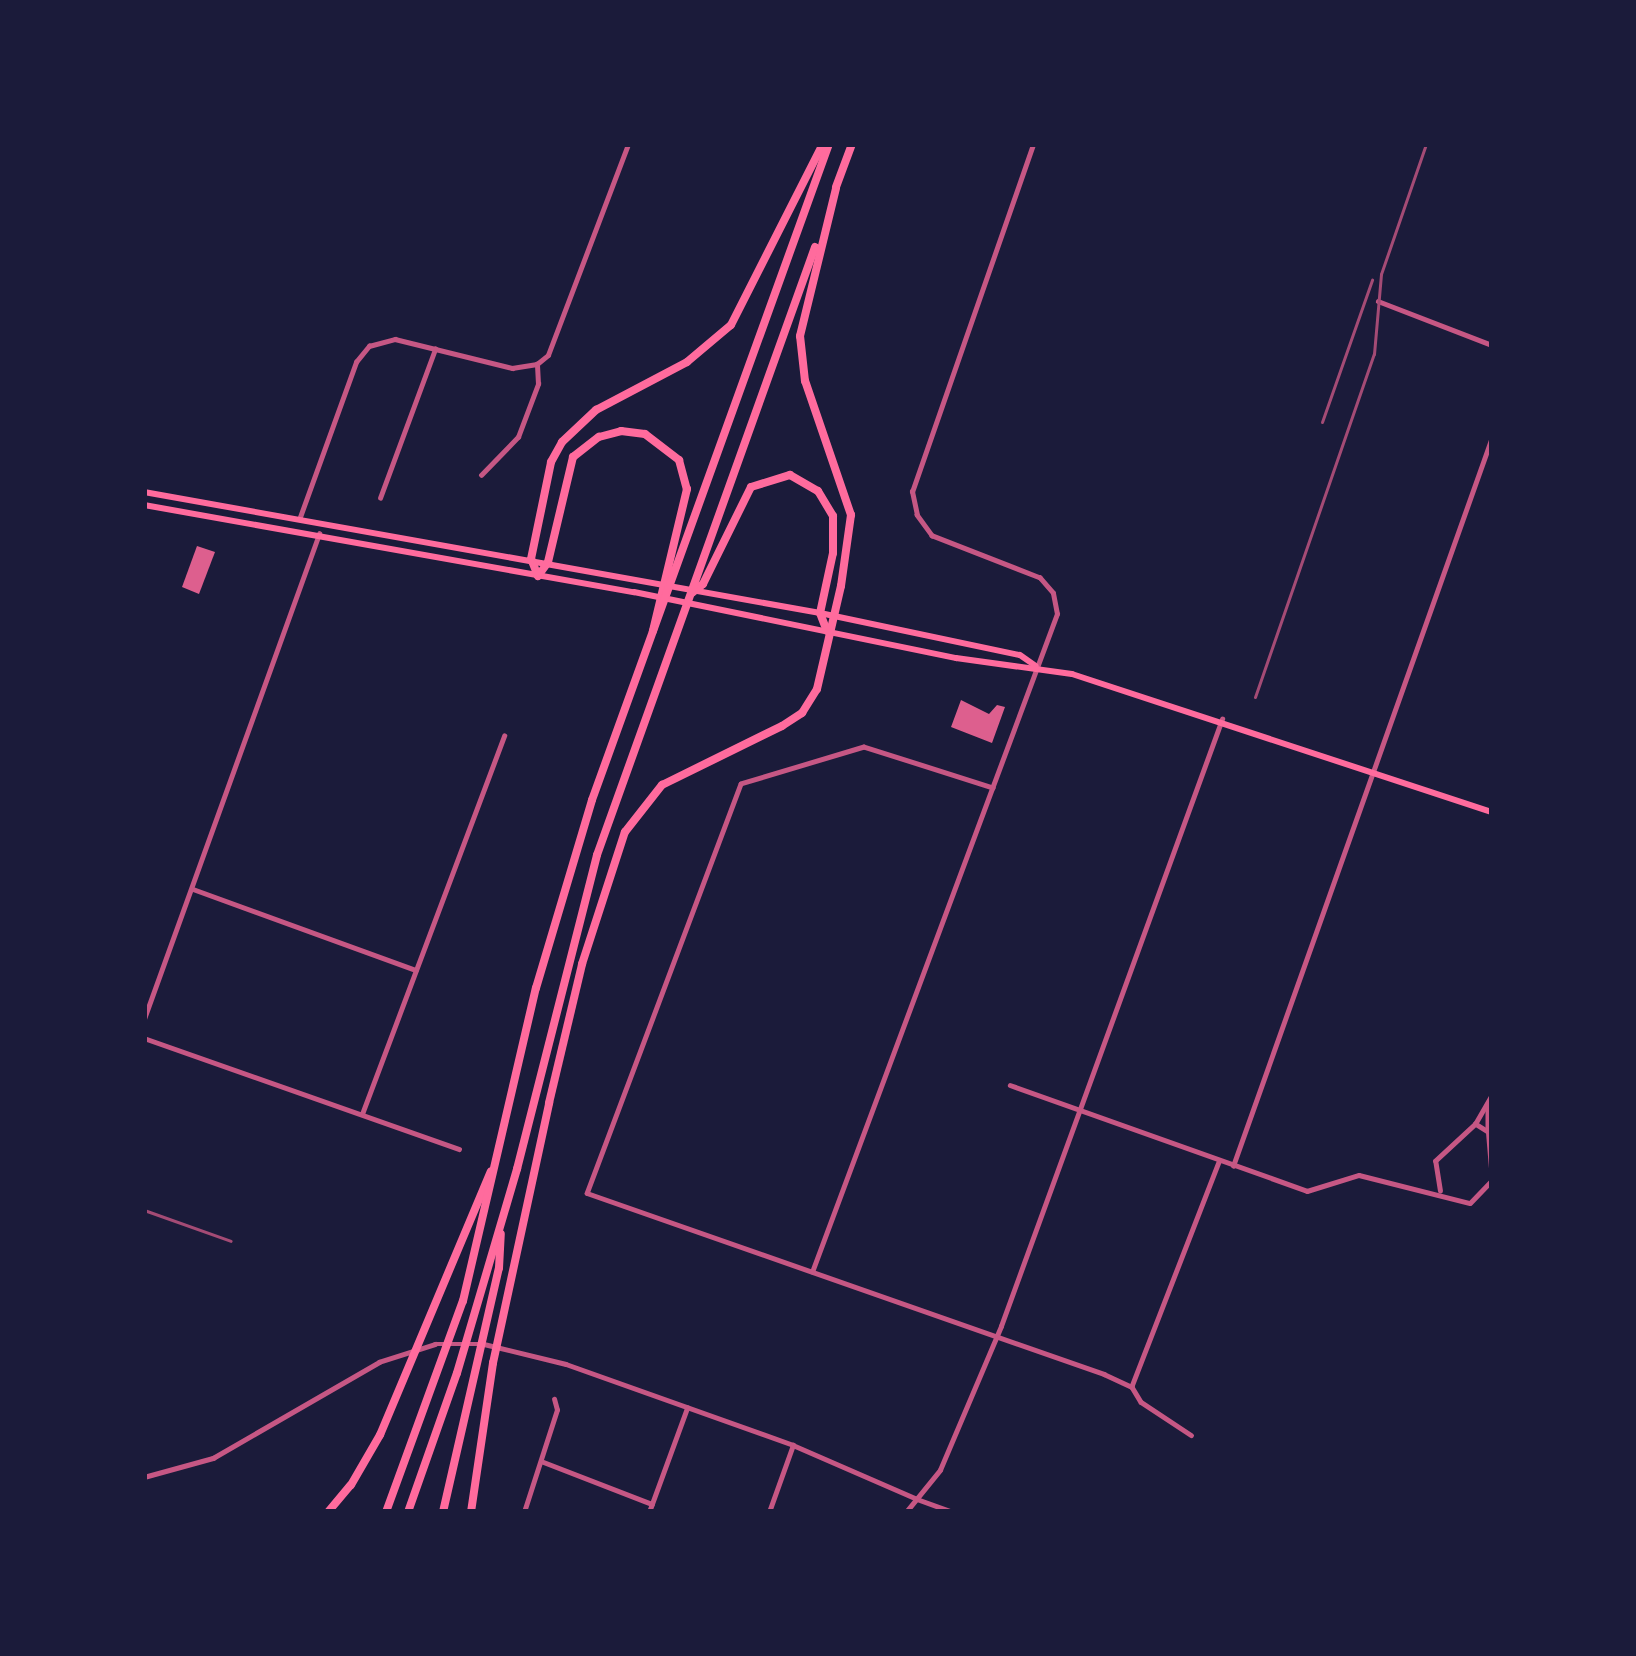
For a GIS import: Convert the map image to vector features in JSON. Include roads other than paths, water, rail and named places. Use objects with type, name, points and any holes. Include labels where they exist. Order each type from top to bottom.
[{"type":"highway","points":[[538,576],[531,559],[551,462],[562,442],[596,410],[688,362],[730,325],[826,144]]},
{"type":"highway","points":[[386,1512],[463,1301],[568,875],[826,144]]},
{"type":"highway","points":[[408,1512],[457,1373],[574,931],[852,144]]},
{"type":"highway","points":[[471,1512],[493,1363],[549,1103],[587,947],[625,832],[662,785],[687,768],[802,713],[817,689],[827,631],[835,616],[851,515],[805,380],[800,336],[836,188]]},
{"type":"highway","points":[[538,576],[548,562],[567,472],[580,450],[621,431],[646,434],[679,460],[687,489],[653,612],[652,639]]},
{"type":"highway","points":[[691,594],[703,584],[751,488],[790,476],[818,491],[833,516],[833,553],[820,613],[827,631]]},
{"type":"highway","points":[[328,1512],[351,1485],[380,1435],[499,1153]]},
{"type":"highway","points":[[443,1512],[499,1268],[502,1215]]},
{"type":"main road","points":[[144,492],[322,520],[820,613],[1020,655],[1039,668]]},
{"type":"main road","points":[[144,505],[634,592],[956,658],[1039,668],[1222,719],[1492,812]]},
{"type":"main road","points":[[319,534],[322,520]]},
{"type":"street","points":[[481,475],[518,436],[538,384],[537,364],[559,335],[628,144]]},
{"type":"street","points":[[812,1273],[1057,614],[1048,587],[1034,575],[940,542],[921,524],[912,493],[1033,144]]},
{"type":"street","points":[[1378,301],[1492,345]]},
{"type":"street","points":[[301,517],[362,352],[388,339],[504,367],[537,364]]},
{"type":"street","points":[[380,498],[435,349]]},
{"type":"street","points":[[1233,1166],[1492,436]]},
{"type":"street","points":[[144,1019],[319,534]]},
{"type":"street","points":[[906,1512],[940,1470],[996,1338],[1222,719]]},
{"type":"street","points":[[362,1114],[504,736]]},
{"type":"street","points":[[994,788],[864,747],[741,784],[587,1193],[1094,1371],[1132,1387],[1141,1402],[1191,1435]]},
{"type":"street","points":[[193,889],[416,970]]},
{"type":"street","points":[[144,1038],[459,1149]]},
{"type":"street","points":[[1010,1085],[1307,1191],[1359,1175],[1470,1203],[1492,1180],[1488,1106]]},
{"type":"street","points":[[1441,1194],[1435,1161],[1475,1124],[1492,1094]]},
{"type":"street","points":[[1475,1124],[1488,1132]]},
{"type":"street","points":[[1132,1387],[1219,1161]]},
{"type":"street","points":[[144,1477],[213,1458],[379,1362],[435,1344],[518,1348],[794,1445],[953,1512]]},
{"type":"street","points":[[524,1512],[557,1410],[554,1399]]},
{"type":"street","points":[[650,1512],[686,1408]]},
{"type":"street","points":[[769,1512],[794,1445]]},
{"type":"street","points":[[542,1461],[652,1504]]},
{"type":"railway","points":[[1255,697],[1374,354],[1381,274],[1426,144]]},
{"type":"railway","points":[[1322,422],[1372,280]]},
{"type":"railway","points":[[144,1210],[231,1241]]}]
